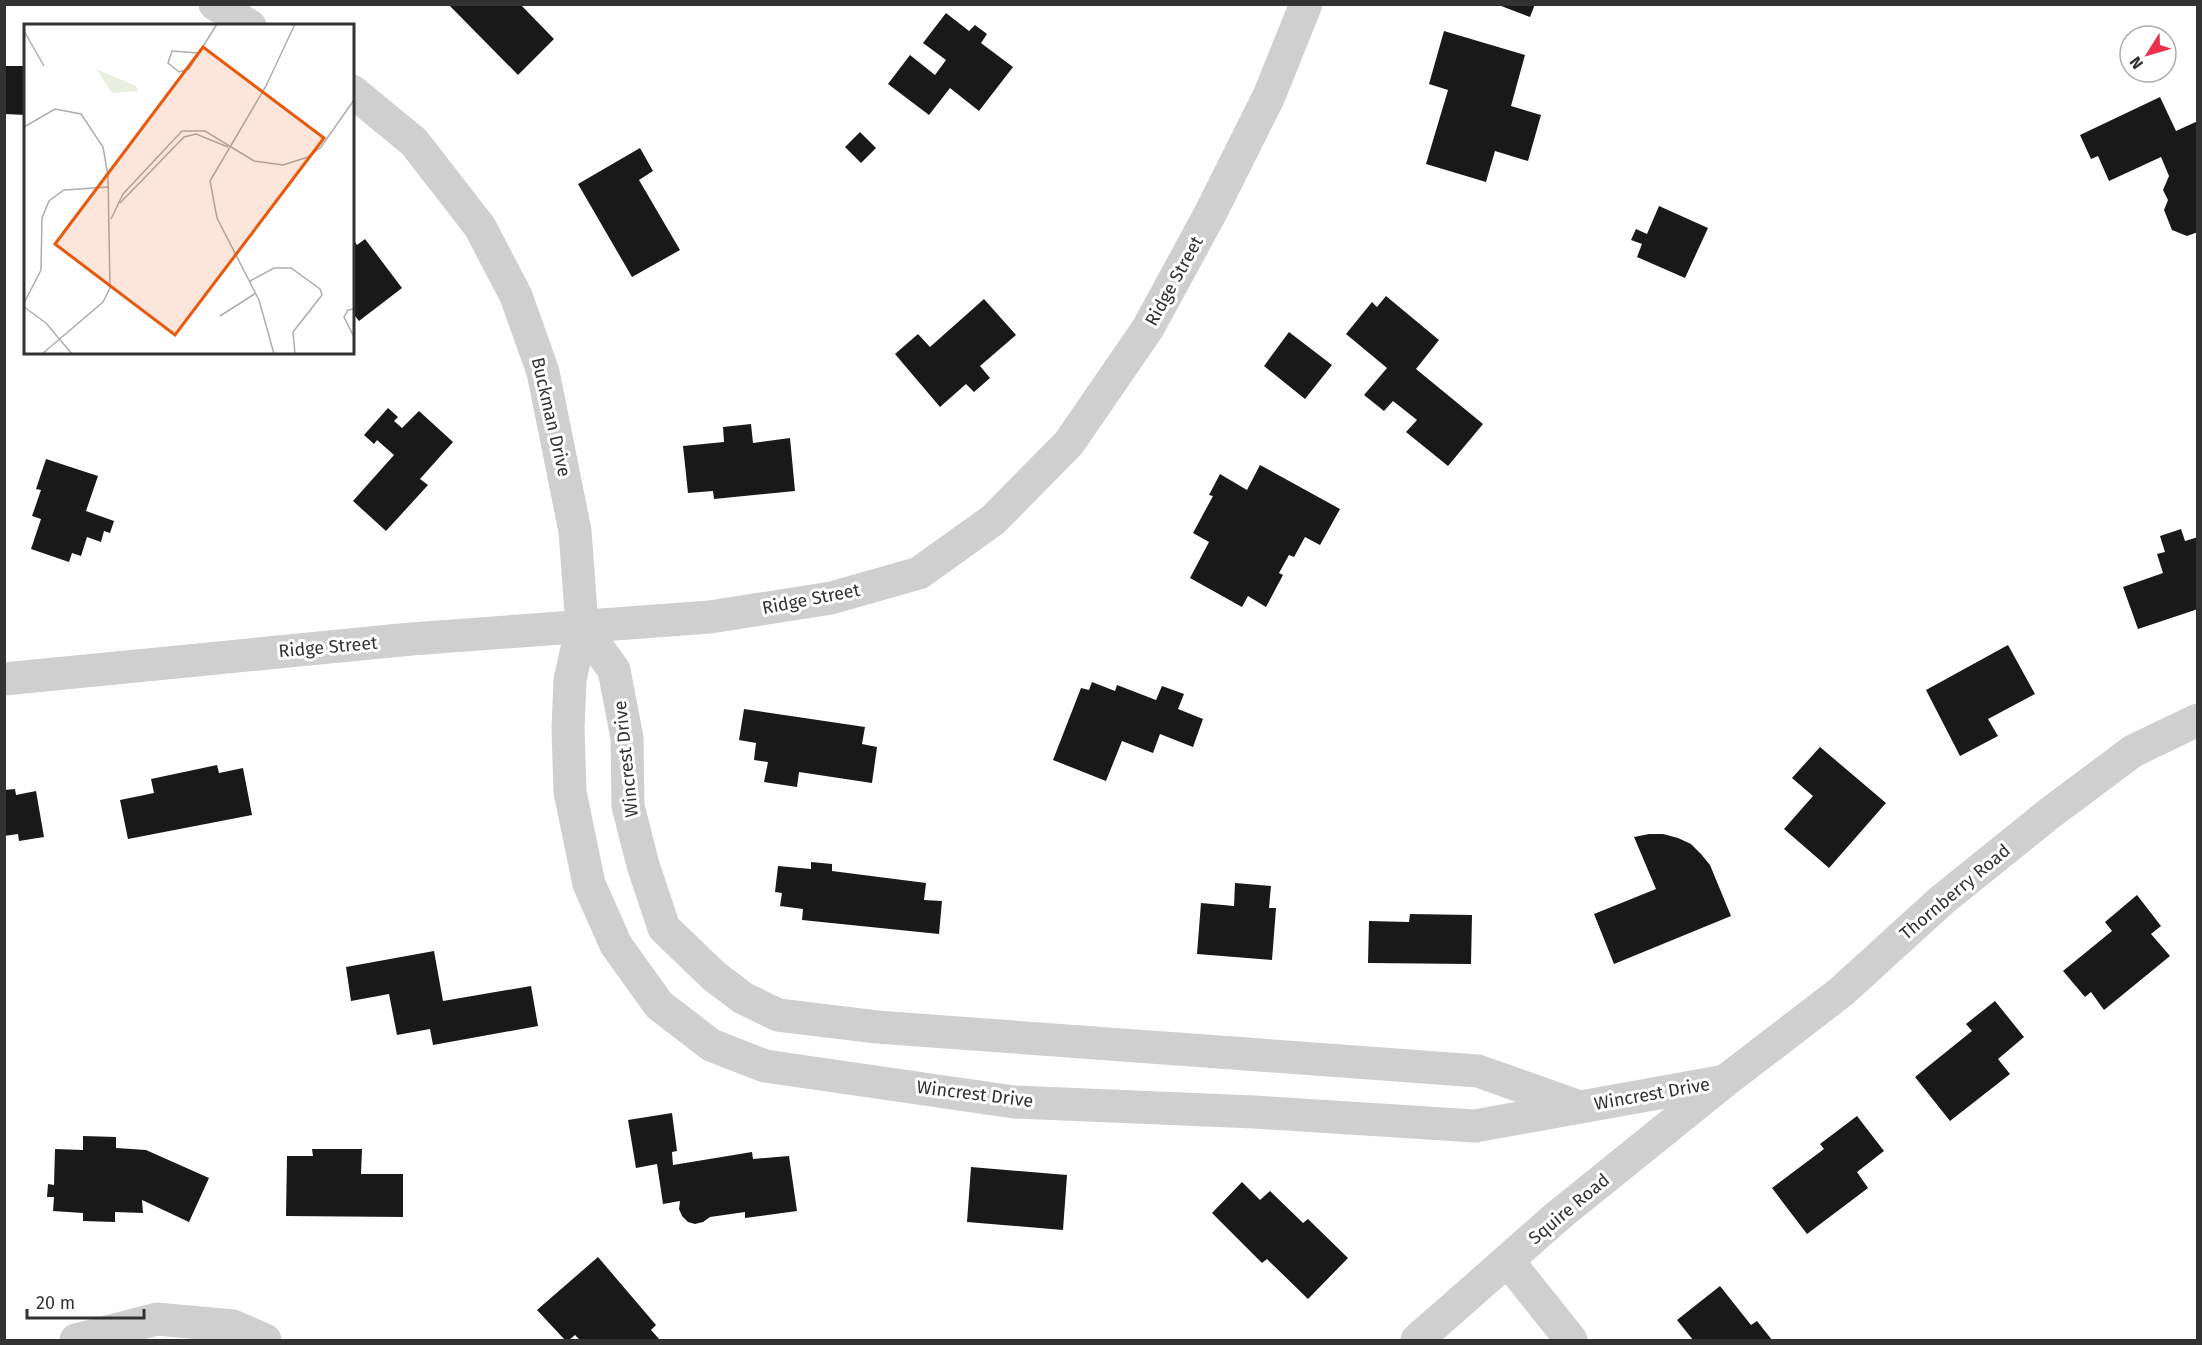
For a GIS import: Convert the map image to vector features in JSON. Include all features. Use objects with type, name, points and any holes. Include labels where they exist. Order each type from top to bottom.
[{"type":"street","points":[[215,4],[247,24]]},
{"type":"street","name":"Ridge Street","points":[[4,679],[258,653],[710,617],[831,598],[919,573],[993,520],[1069,443],[1148,328],[1210,214],[1269,96],[1306,4]]},
{"type":"street","name":"Buckman Drive","points":[[354,93],[414,142],[480,227],[516,296],[543,372],[575,531],[582,626]]},
{"type":"street","name":"Wincrest Drive","points":[[582,626],[614,670],[627,738],[628,806],[643,865],[664,927],[714,976],[743,998],[778,1014],[877,1027],[1478,1071],[1578,1107]]},
{"type":"street","name":"Wincrest Drive","points":[[582,626],[570,680],[568,739],[570,792],[589,884],[616,945],[659,1005],[711,1045],[765,1066],[1014,1102],[1254,1112],[1475,1126],[1725,1081]]},
{"type":"street","name":"Thornberry Road","points":[[1725,1081],[1841,992],[1942,900],[2050,813],[2133,751],[2198,720]]},
{"type":"street","name":"Squire Road","points":[[1417,1341],[1559,1215],[1725,1081]]},
{"type":"street","points":[[1508,1261],[1571,1341]]},
{"type":"street","points":[[76,1341],[158,1319],[233,1326],[265,1341]]},
{"type":"building","points":[[448,4],[520,4],[554,39],[518,75]]},
{"type":"building","points":[[1496,4],[1535,4],[1530,17]]},
{"type":"building","points":[[946,13],[969,31],[975,25],[987,34],[981,43],[1013,67],[979,111],[950,88],[929,115],[888,84],[910,55],[935,75],[946,60],[923,43]]},
{"type":"building","points":[[1444,31],[1525,55],[1511,106],[1541,115],[1528,161],[1495,151],[1486,182],[1426,164],[1448,90],[1429,84]]},
{"type":"building","points":[[5,66],[24,66],[24,115],[4,114]]},
{"type":"building","points":[[2160,97],[2176,131],[2198,121],[2198,232],[2187,236],[2172,230],[2164,210],[2168,200],[2163,190],[2169,176],[2161,157],[2109,181],[2098,156],[2091,159],[2080,135]]},
{"type":"building","points":[[860,132],[876,148],[861,163],[845,147]]},
{"type":"building","points":[[640,148],[653,171],[639,180],[680,250],[632,277],[578,184]]},
{"type":"building","points":[[1659,206],[1708,228],[1685,278],[1637,257],[1642,244],[1631,240],[1636,229],[1647,234]]},
{"type":"building","points":[[365,239],[402,288],[359,321],[354,315],[354,241],[357,245]]},
{"type":"building","points":[[1386,296],[1439,340],[1416,369],[1483,424],[1448,466],[1406,432],[1417,420],[1393,401],[1384,411],[1364,395],[1387,368],[1346,334],[1372,302],[1377,307]]},
{"type":"building","points":[[984,299],[1016,335],[980,366],[990,378],[974,392],[966,384],[940,407],[895,354],[918,334],[930,347]]},
{"type":"building","points":[[1289,332],[1332,365],[1305,399],[1264,366]]},
{"type":"building","points":[[388,408],[398,417],[394,421],[402,428],[419,411],[453,442],[420,479],[428,485],[386,531],[353,501],[394,455],[377,440],[374,444],[364,435]]},
{"type":"building","points":[[751,424],[753,443],[790,438],[795,491],[714,499],[713,491],[688,493],[683,446],[724,442],[723,427]]},
{"type":"building","points":[[46,459],[98,476],[86,511],[114,521],[110,533],[104,531],[101,542],[87,537],[81,556],[72,553],[69,562],[31,549],[41,519],[32,516],[41,490],[36,489]]},
{"type":"building","points":[[1260,465],[1340,509],[1320,545],[1305,537],[1294,557],[1289,555],[1279,573],[1283,575],[1266,607],[1248,596],[1242,607],[1190,578],[1209,542],[1193,533],[1213,496],[1209,495],[1220,474],[1247,490]]},
{"type":"building","points":[[2181,529],[2185,541],[2198,537],[2198,609],[2138,629],[2123,587],[2163,573],[2157,554],[2165,552],[2160,536]]},
{"type":"building","points":[[2008,645],[2035,694],[1988,719],[1998,736],[1960,756],[1926,690]]},
{"type":"building","points":[[1092,682],[1115,691],[1117,685],[1156,700],[1162,686],[1184,694],[1178,709],[1203,719],[1193,747],[1160,734],[1153,753],[1122,741],[1106,781],[1053,760],[1081,688],[1089,690]]},
{"type":"building","points":[[744,709],[865,727],[862,744],[877,747],[872,783],[799,772],[797,787],[764,782],[768,762],[754,760],[756,743],[739,740]]},
{"type":"building","points":[[1820,747],[1886,803],[1829,868],[1784,829],[1813,796],[1792,778]]},
{"type":"building","points":[[217,765],[219,773],[243,768],[252,815],[128,839],[120,800],[154,793],[151,779]]},
{"type":"building","points":[[15,789],[16,795],[36,791],[44,837],[19,841],[18,834],[4,836],[4,790]]},
{"type":"building","points":[[1663,834],[1678,838],[1691,844],[1701,854],[1710,865],[1731,916],[1614,964],[1594,914],[1656,889],[1634,837]]},
{"type":"building","points":[[811,862],[832,864],[832,871],[926,883],[924,900],[942,901],[939,934],[802,920],[803,909],[780,906],[782,893],[775,892],[778,866],[811,869]]},
{"type":"building","points":[[1235,883],[1271,886],[1269,908],[1276,908],[1272,960],[1197,954],[1201,903],[1234,906]]},
{"type":"building","points":[[2137,895],[2161,926],[2151,934],[2170,956],[2104,1010],[2091,992],[2085,997],[2063,971],[2112,931],[2105,922]]},
{"type":"building","points":[[1410,914],[1472,915],[1471,964],[1368,963],[1369,921],[1409,922]]},
{"type":"building","points":[[434,951],[443,1001],[531,986],[538,1026],[433,1045],[430,1029],[397,1035],[389,994],[351,1001],[346,967]]},
{"type":"building","points":[[1995,1001],[2024,1037],[1998,1059],[2010,1074],[1950,1121],[1915,1077],[1972,1031],[1966,1024]]},
{"type":"building","points":[[672,1113],[677,1151],[672,1152],[673,1165],[752,1152],[753,1159],[789,1156],[797,1211],[745,1218],[745,1212],[710,1217],[695,1224],[688,1222],[682,1216],[679,1209],[680,1201],[663,1204],[657,1164],[636,1168],[628,1120]]},
{"type":"building","points":[[1857,1116],[1884,1151],[1857,1172],[1868,1188],[1807,1234],[1772,1188],[1824,1149],[1820,1144]]},
{"type":"building","points":[[83,1136],[116,1137],[116,1148],[146,1150],[209,1178],[189,1222],[142,1200],[143,1213],[115,1212],[115,1222],[83,1221],[83,1213],[53,1211],[54,1197],[47,1197],[48,1184],[54,1185],[55,1149],[83,1150]]},
{"type":"building","points":[[312,1149],[362,1149],[361,1174],[403,1174],[403,1217],[286,1216],[287,1156],[313,1156]]},
{"type":"building","points":[[971,1167],[1067,1175],[1063,1230],[967,1222]]},
{"type":"building","points":[[1242,1182],[1260,1200],[1270,1191],[1303,1223],[1308,1219],[1348,1258],[1308,1299],[1267,1259],[1262,1263],[1212,1213]]},
{"type":"building","points":[[598,1257],[656,1325],[651,1330],[660,1340],[580,1340],[575,1335],[565,1340],[537,1310]]},
{"type":"building","points":[[1720,1286],[1751,1325],[1757,1321],[1772,1340],[1693,1340],[1677,1320]]}]
